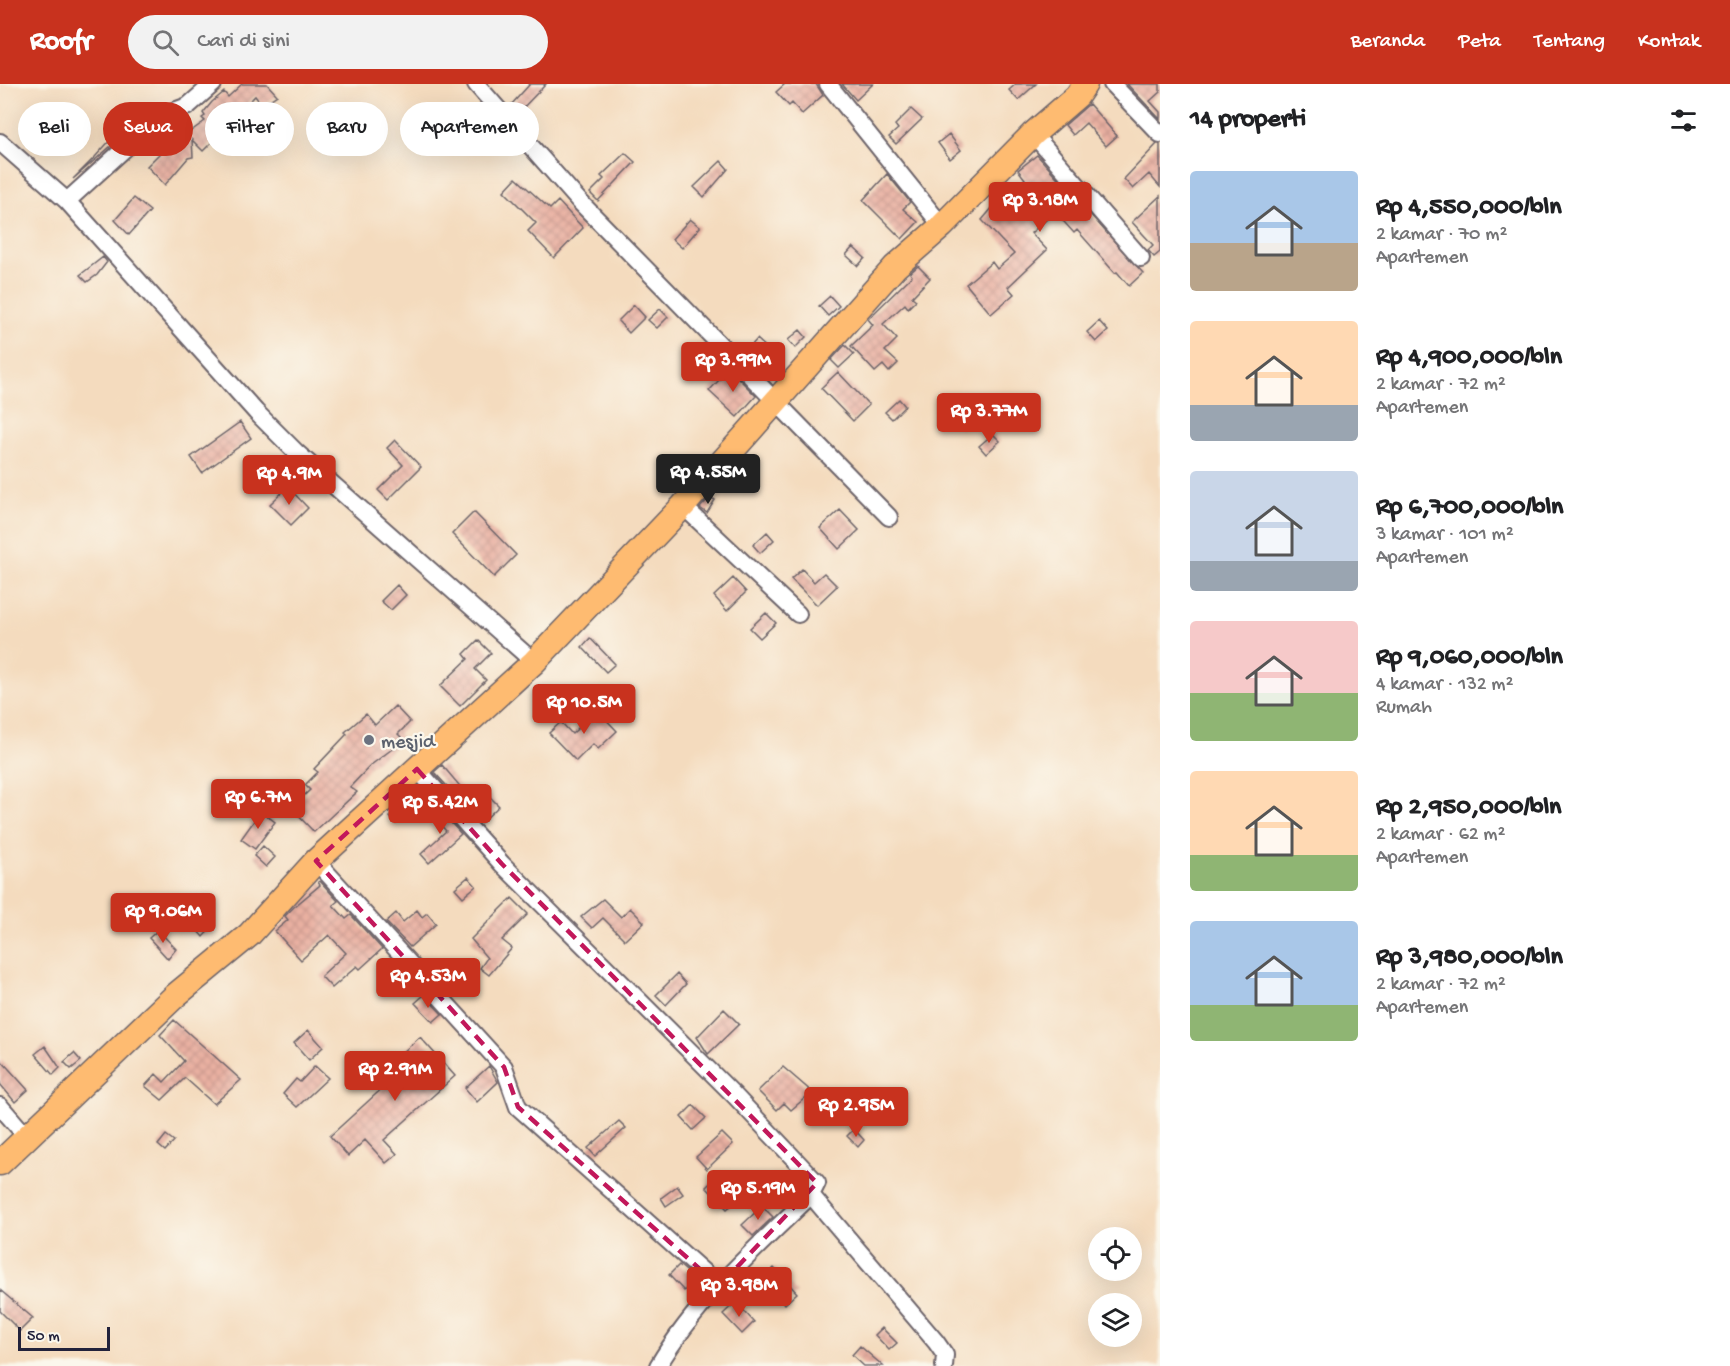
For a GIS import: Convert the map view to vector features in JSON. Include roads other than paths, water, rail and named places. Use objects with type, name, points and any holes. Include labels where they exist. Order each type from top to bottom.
[{"type":"highway","points":[[0,1163],[176,995],[249,935],[316,861],[534,662],[683,506],[895,267],[942,226],[1033,134],[1077,96],[1085,84]]},
{"type":"street","points":[[67,201],[144,131],[170,113],[188,106],[213,84]]},
{"type":"street","points":[[476,84],[580,202],[889,517]]},
{"type":"street","points":[[828,84],[942,226]]},
{"type":"street","points":[[1112,84],[1160,134]]},
{"type":"street","points":[[1033,134],[1141,258]]},
{"type":"street","points":[[0,142],[67,201],[256,412],[296,452],[534,662]]},
{"type":"street","points":[[683,506],[798,614]]},
{"type":"street","points":[[417,769],[501,864],[734,1095],[817,1183],[811,1195],[719,1286],[675,1337],[658,1366]]},
{"type":"street","points":[[316,861],[504,1067],[518,1107],[719,1286]]},
{"type":"street","points":[[0,1106],[26,1136]]},
{"type":"street","points":[[811,1195],[936,1342],[946,1360],[944,1366]]},
{"type":"place","name":"mesjid","points":[[369,740]]}]
